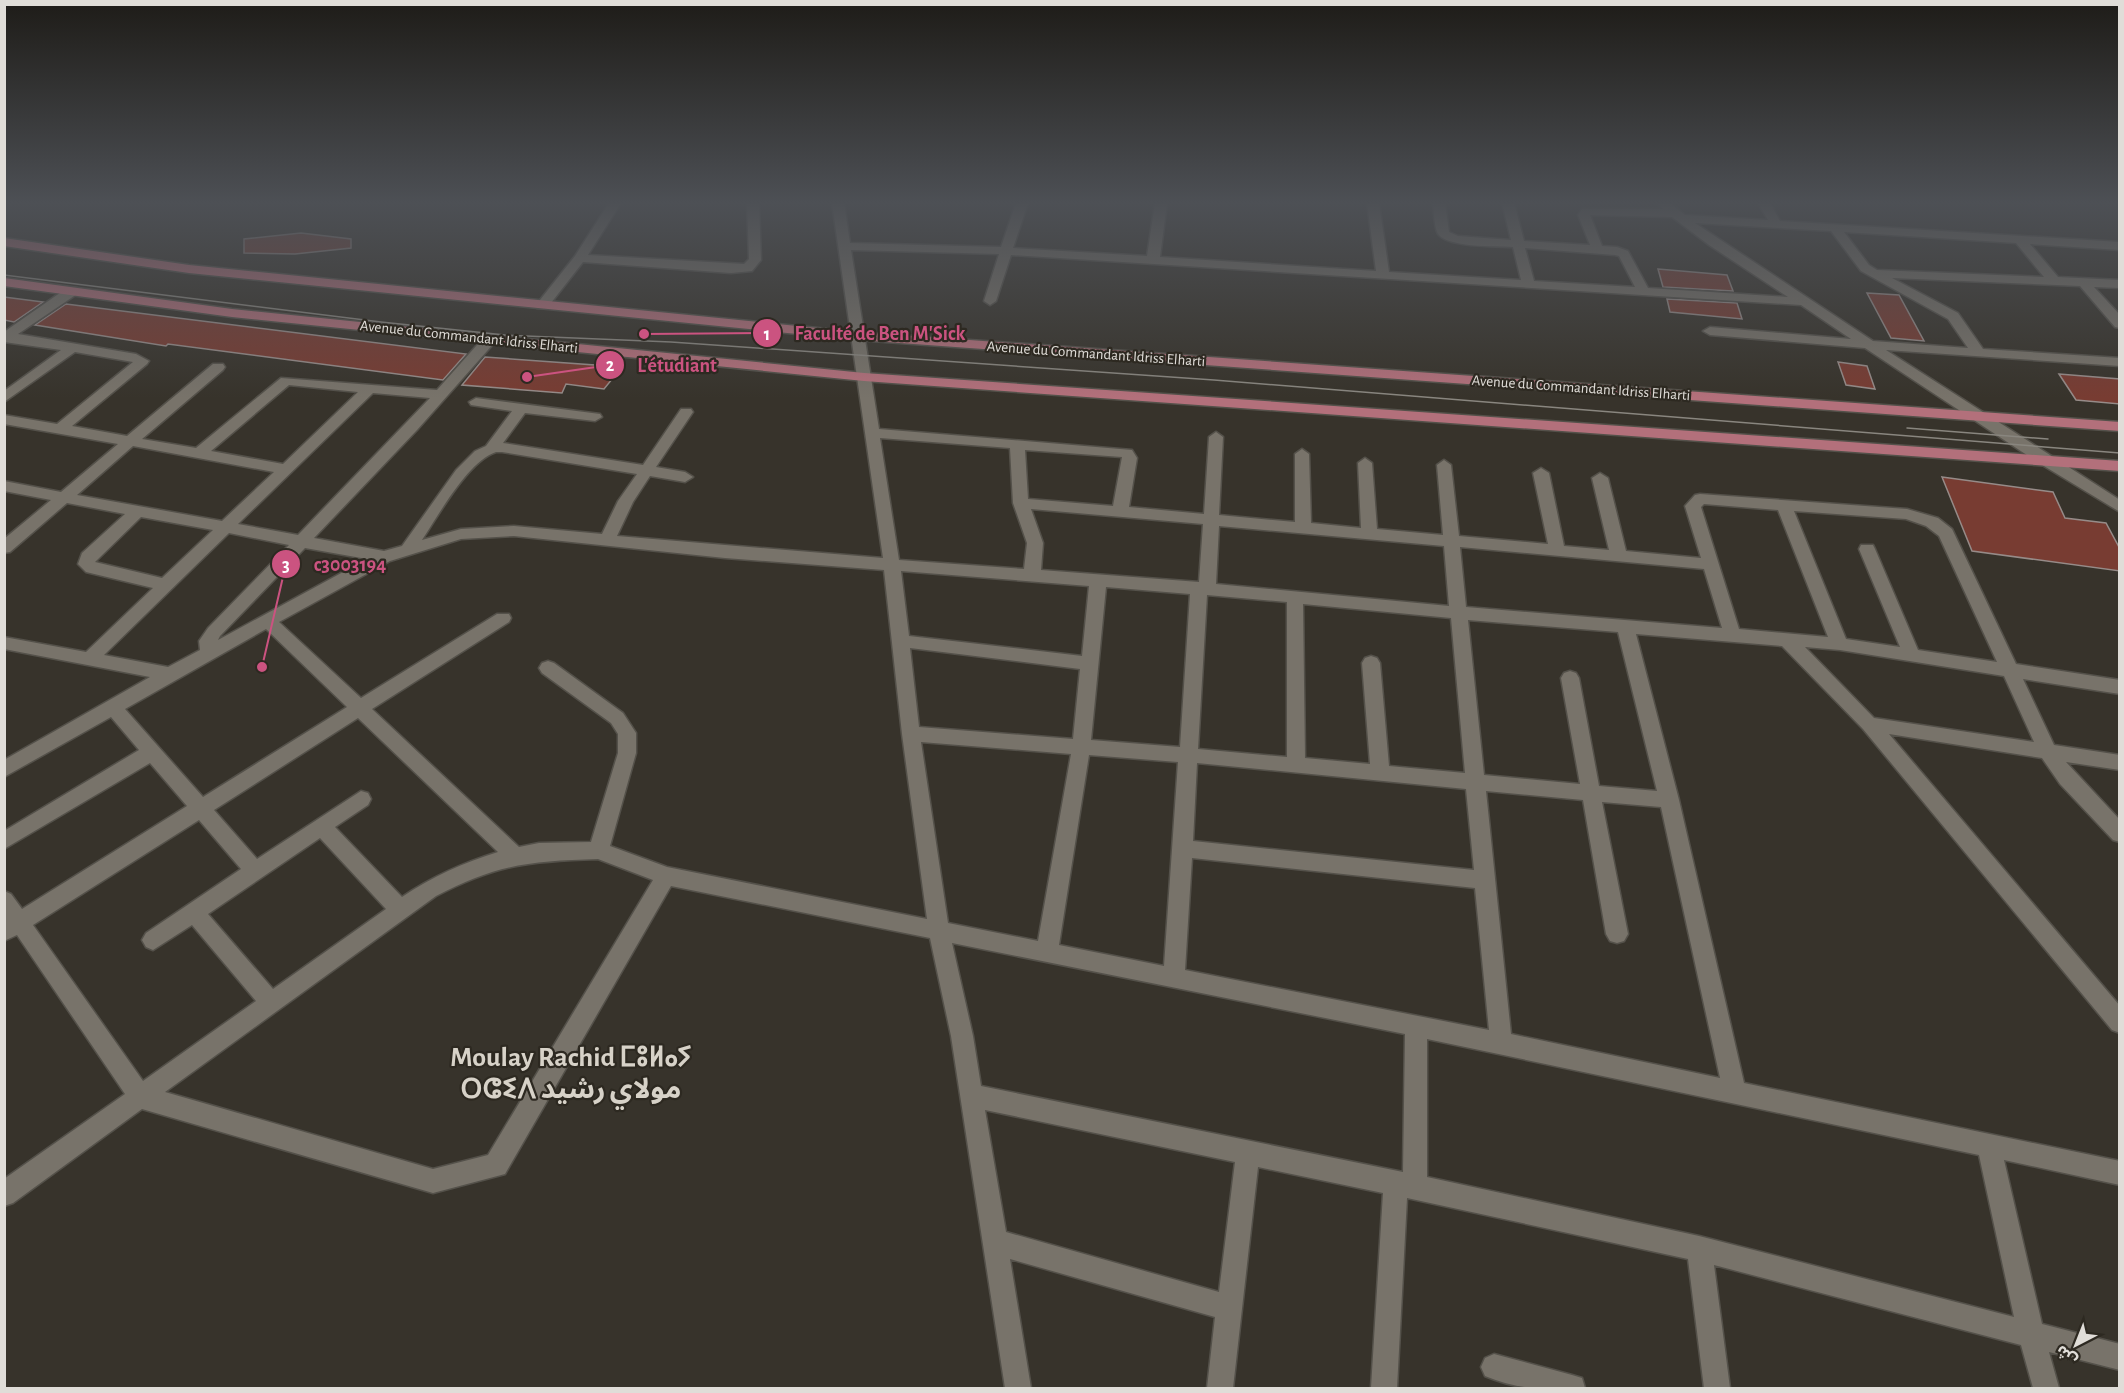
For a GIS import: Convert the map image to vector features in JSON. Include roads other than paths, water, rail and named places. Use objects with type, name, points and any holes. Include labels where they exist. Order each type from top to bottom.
[{"type":"main road","name":"Avenue du Commandant Idriss Elharti","points":[[182,268],[858,336],[2120,427]]},
{"type":"main road","name":"Avenue du Commandant Idriss Elharti","points":[[4,282],[232,312],[864,377],[2120,466]]},
{"type":"street","points":[[542,305],[572,268]]},
{"type":"street","points":[[717,268],[748,268]]},
{"type":"street","points":[[847,268],[892,565],[911,735],[939,931],[962,1036],[1018,1389]]},
{"type":"street","points":[[990,301],[1000,268]]},
{"type":"street","points":[[1285,268],[1807,302]]},
{"type":"street","points":[[1382,268],[1383,274]]},
{"type":"street","points":[[1524,268],[1528,283]]},
{"type":"street","points":[[1631,268],[1642,291]]},
{"type":"street","points":[[1755,268],[2044,460],[2120,507]]},
{"type":"street","points":[[1867,268],[1871,273],[1953,316],[1979,353]]},
{"type":"street","points":[[2043,268],[2054,281]]},
{"type":"street","points":[[1871,273],[2120,284]]},
{"type":"street","points":[[2083,282],[2120,324]]},
{"type":"street","points":[[5,336],[72,291]]},
{"type":"street","points":[[1710,331],[2120,362]]},
{"type":"street","points":[[5,336],[136,358],[142,361],[60,428]]},
{"type":"street","points":[[209,653],[208,641],[214,632],[303,541],[490,339]]},
{"type":"street","points":[[4,398],[73,347]]},
{"type":"street","points":[[4,548],[66,498],[218,367]]},
{"type":"street","points":[[200,453],[286,381],[296,380],[440,395]]},
{"type":"street","points":[[89,659],[369,389]]},
{"type":"street","points":[[476,402],[595,417]]},
{"type":"street","points":[[491,449],[521,408]]},
{"type":"street","points":[[606,540],[626,501],[686,412]]},
{"type":"street","points":[[4,418],[286,469]]},
{"type":"street","points":[[873,433],[1127,453],[1130,458],[1120,512]]},
{"type":"street","points":[[1174,979],[1187,754],[1216,437]]},
{"type":"street","points":[[1017,444],[1021,503],[1035,543],[1032,576]]},
{"type":"street","points":[[408,549],[467,467],[481,453],[491,449],[502,447],[685,477]]},
{"type":"street","points":[[1302,454],[1303,528]]},
{"type":"street","points":[[1365,463],[1370,534]]},
{"type":"street","points":[[1443,465],[1460,613],[1501,1043]]},
{"type":"street","points":[[1541,473],[1557,550]]},
{"type":"street","points":[[1600,478],[1619,556]]},
{"type":"street","points":[[4,486],[384,557]]},
{"type":"street","points":[[1733,637],[1693,506],[1696,500],[1907,514],[1921,517],[1941,528],[2048,752],[2067,778],[2120,834]]},
{"type":"street","points":[[1021,503],[1710,564]]},
{"type":"street","points":[[1784,505],[1840,644]]},
{"type":"street","points":[[138,511],[88,557],[86,564],[92,568],[166,585]]},
{"type":"street","points":[[4,770],[170,674],[384,557],[461,534],[514,531],[892,565],[1295,597],[1626,628],[1840,644],[2120,687]]},
{"type":"street","points":[[1867,549],[1912,655]]},
{"type":"street","points":[[1047,952],[1081,747],[1098,581]]},
{"type":"street","points":[[1295,597],[1296,765]]},
{"type":"street","points":[[12,927],[503,618]]},
{"type":"street","points":[[268,621],[515,856]]},
{"type":"street","points":[[1626,628],[1669,800],[1734,1091]]},
{"type":"street","points":[[901,641],[1090,664]]},
{"type":"street","points":[[1788,641],[1869,724],[2120,1023]]},
{"type":"street","points":[[4,643],[170,674]]},
{"type":"street","points":[[1371,663],[1380,772]]},
{"type":"street","points":[[548,668],[617,718],[627,733],[627,753],[599,850]]},
{"type":"street","points":[[1570,678],[1617,934]]},
{"type":"street","points":[[113,707],[256,872]]},
{"type":"street","points":[[1869,724],[2120,763]]},
{"type":"street","points":[[911,735],[1187,754],[1669,800]]},
{"type":"street","points":[[4,841],[152,752]]},
{"type":"street","points":[[153,940],[361,800]]},
{"type":"street","points":[[322,826],[401,910]]},
{"type":"street","points":[[1181,848],[1486,880]]},
{"type":"street","points":[[4,1194],[429,890],[465,871],[515,856],[539,852],[599,850],[666,876],[1501,1043],[2120,1173]]},
{"type":"street","points":[[4,900],[12,927],[141,1097],[434,1182],[496,1165],[666,876]]},
{"type":"street","points":[[194,913],[271,1003]]},
{"type":"street","points":[[1384,1389],[1405,1185],[1416,1026]]},
{"type":"street","points":[[970,1095],[1405,1185],[1699,1249],[2120,1357]]},
{"type":"street","points":[[1989,1147],[2031,1334],[2046,1389]]},
{"type":"street","points":[[1220,1389],[1248,1153]]},
{"type":"street","points":[[995,1242],[1230,1308]]},
{"type":"street","points":[[1699,1249],[1718,1389]]},
{"type":"street","points":[[1494,1367],[1560,1387]]},
{"type":"tram line","points":[[4,275],[381,322],[505,335],[671,342],[1214,380],[2120,453]]},
{"type":"tram line","points":[[1907,428],[2048,439]]},
{"type":"place","name":"Faculté de Ben M'Sick","points":[[644,334]]},
{"type":"place","name":"L'étudiant","points":[[527,377]]},
{"type":"place","name":"c3003194","points":[[262,667]]},
{"type":"district","name":"Moulay Rachid ⵎⵓⵍⴰⵢ ⵔⵛⵉⴷ مولاي رشيد","points":[[571,1074]]}]
